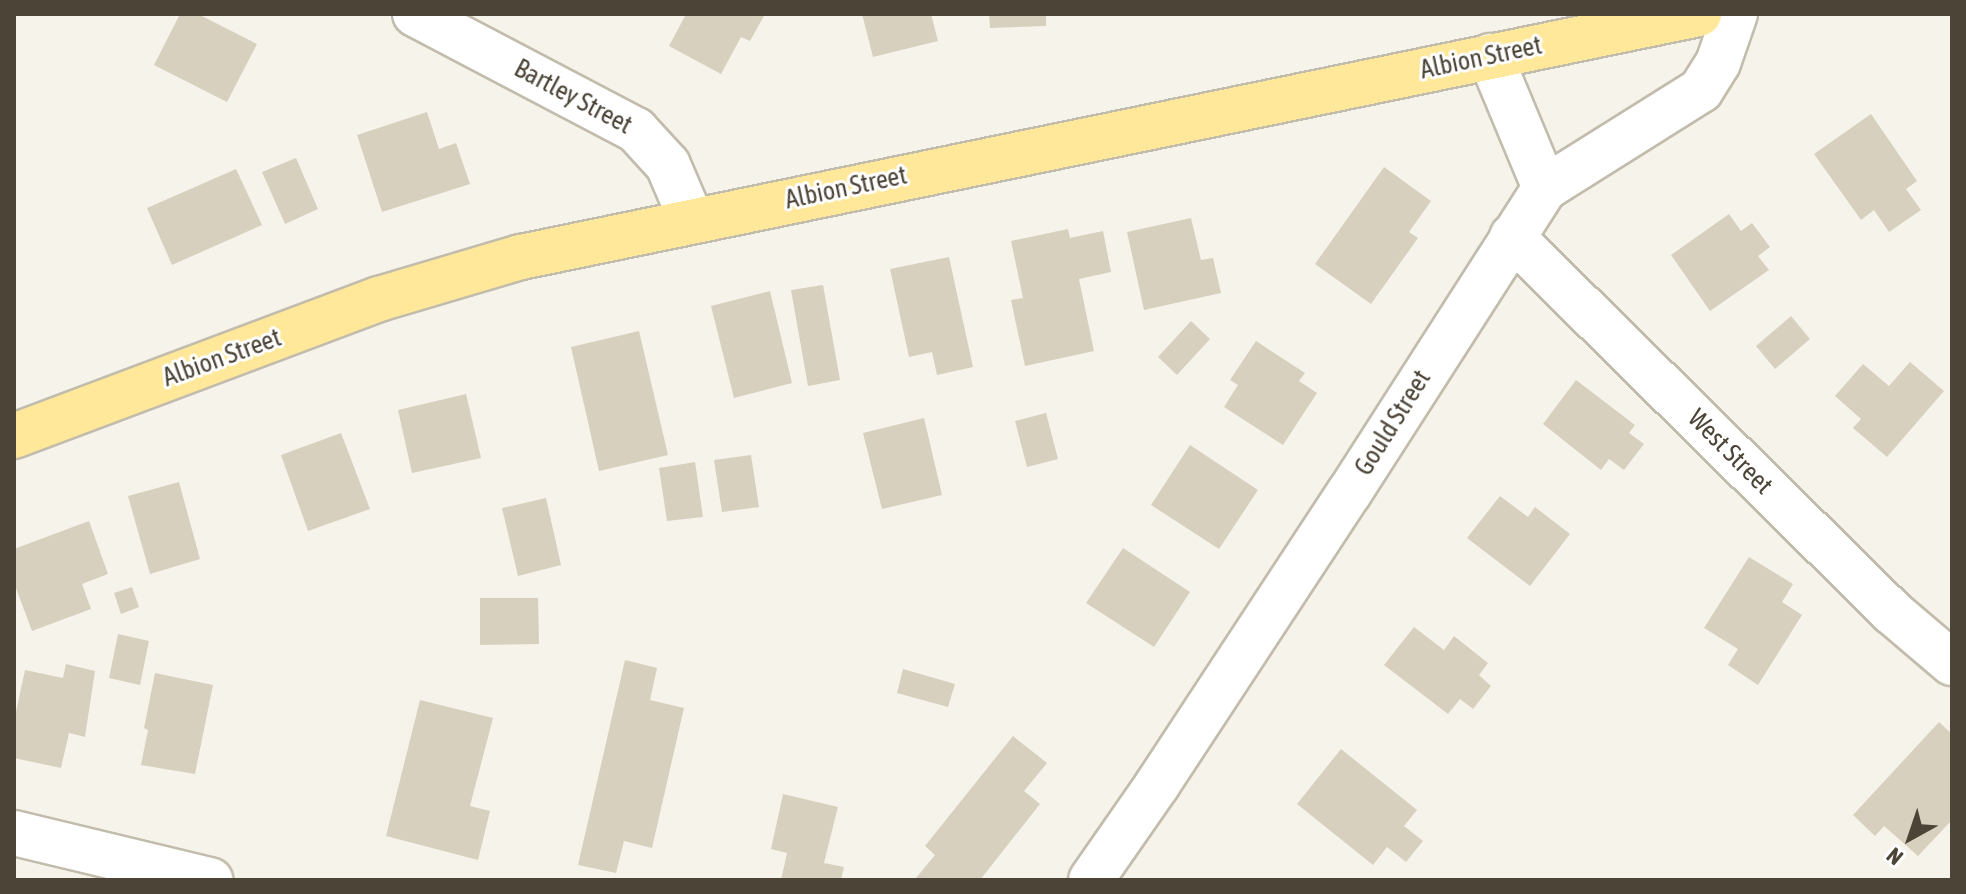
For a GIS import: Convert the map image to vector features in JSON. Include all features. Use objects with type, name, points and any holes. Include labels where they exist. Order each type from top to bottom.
[{"type":"main road","name":"Albion Street","points":[[14,436],[450,276],[691,219],[1699,14]]},
{"type":"street","name":"Bartley Street","points":[[415,14],[636,130],[668,165],[691,219]]},
{"type":"street","name":"Gould Street","points":[[1091,880],[1340,507],[1545,188],[1701,90],[1718,63],[1735,14]]},
{"type":"street","points":[[1490,56],[1545,188]]},
{"type":"street","name":"West Street","points":[[1512,237],[1892,612],[1952,663]]},
{"type":"street","points":[[14,833],[210,880]]},
{"type":"building","points":[[180,14],[198,14],[257,44],[227,102],[154,65]]},
{"type":"building","points":[[686,14],[765,14],[750,41],[741,37],[721,74],[669,46]]},
{"type":"building","points":[[862,14],[931,14],[938,41],[873,57]]},
{"type":"building","points":[[989,14],[1046,14],[1046,26],[990,28]]},
{"type":"building","points":[[427,112],[439,149],[456,143],[470,184],[382,212],[357,135]]},
{"type":"building","points":[[1871,114],[1917,181],[1906,189],[1921,210],[1889,232],[1874,210],[1861,220],[1814,154]]},
{"type":"building","points":[[296,158],[318,209],[285,224],[262,172]]},
{"type":"building","points":[[1384,167],[1431,201],[1409,232],[1418,238],[1371,304],[1315,264]]},
{"type":"building","points":[[236,169],[262,225],[172,265],[147,208]]},
{"type":"building","points":[[1729,214],[1741,231],[1752,223],[1770,247],[1758,256],[1769,270],[1710,311],[1671,255]]},
{"type":"building","points":[[1191,218],[1201,260],[1213,258],[1221,293],[1144,310],[1127,232]]},
{"type":"building","points":[[1068,229],[1070,238],[1103,231],[1111,272],[1079,279],[1094,351],[1025,366],[1011,300],[1023,298],[1011,241]]},
{"type":"building","points":[[949,257],[973,367],[937,375],[932,352],[909,357],[890,269]]},
{"type":"building","points":[[823,285],[840,380],[808,386],[791,290]]},
{"type":"building","points":[[770,291],[792,383],[734,398],[711,306]]},
{"type":"building","points":[[1791,316],[1810,339],[1775,369],[1756,346]]},
{"type":"building","points":[[1191,321],[1210,339],[1177,375],[1158,357]]},
{"type":"building","points":[[639,331],[668,455],[599,471],[571,347]]},
{"type":"building","points":[[1256,341],[1305,373],[1299,381],[1317,393],[1283,445],[1224,407],[1238,385],[1230,380]]},
{"type":"building","points":[[1910,362],[1944,391],[1887,457],[1853,428],[1861,419],[1835,396],[1863,364],[1889,386]]},
{"type":"building","points":[[1576,380],[1635,425],[1629,433],[1644,444],[1624,470],[1609,459],[1601,470],[1543,424]]},
{"type":"building","points":[[466,394],[481,458],[412,473],[398,410]]},
{"type":"building","points":[[1046,413],[1058,459],[1027,467],[1015,421]]},
{"type":"building","points":[[924,418],[942,495],[882,509],[863,433]]},
{"type":"building","points":[[341,433],[370,509],[308,531],[281,455]]},
{"type":"building","points":[[1190,445],[1258,490],[1219,549],[1151,505]]},
{"type":"building","points":[[751,455],[759,507],[722,512],[714,460]]},
{"type":"building","points":[[695,462],[703,517],[667,521],[659,468]]},
{"type":"building","points":[[179,482],[200,559],[150,574],[128,496]]},
{"type":"building","points":[[1500,496],[1528,517],[1535,507],[1570,534],[1530,586],[1467,538]]},
{"type":"building","points":[[546,498],[561,565],[518,576],[502,508]]},
{"type":"building","points":[[89,521],[108,574],[82,584],[91,609],[32,631],[14,583],[14,549]]},
{"type":"building","points":[[1123,548],[1190,592],[1154,647],[1086,603]]},
{"type":"building","points":[[1749,557],[1793,584],[1782,602],[1802,615],[1758,685],[1728,665],[1738,649],[1704,628]]},
{"type":"building","points":[[132,587],[139,607],[121,614],[114,593]]},
{"type":"building","points":[[480,598],[538,598],[539,644],[480,645]]},
{"type":"building","points":[[1414,627],[1444,650],[1454,636],[1488,663],[1479,675],[1491,686],[1473,709],[1460,699],[1448,714],[1384,665]]},
{"type":"building","points":[[118,634],[149,641],[140,685],[109,678]]},
{"type":"building","points":[[625,660],[657,668],[650,700],[684,708],[652,848],[624,841],[616,873],[578,865]]},
{"type":"building","points":[[66,664],[95,671],[85,737],[69,733],[61,768],[14,758],[14,721],[25,670],[63,678]]},
{"type":"building","points":[[903,669],[955,684],[948,707],[897,693]]},
{"type":"building","points":[[155,673],[213,685],[195,774],[141,765],[148,730],[144,728]]},
{"type":"building","points":[[420,700],[493,718],[470,806],[490,811],[478,860],[386,836]]},
{"type":"building","points":[[1939,722],[1952,734],[1952,820],[1918,856],[1884,826],[1875,836],[1853,815]]},
{"type":"building","points":[[1013,736],[1047,763],[1024,791],[1040,804],[980,880],[918,880],[916,878],[935,855],[925,846]]},
{"type":"building","points":[[1341,749],[1417,810],[1404,826],[1423,841],[1406,862],[1387,847],[1373,865],[1297,804]]},
{"type":"building","points":[[783,794],[838,807],[824,863],[844,867],[841,880],[781,880],[787,853],[771,849]]}]
